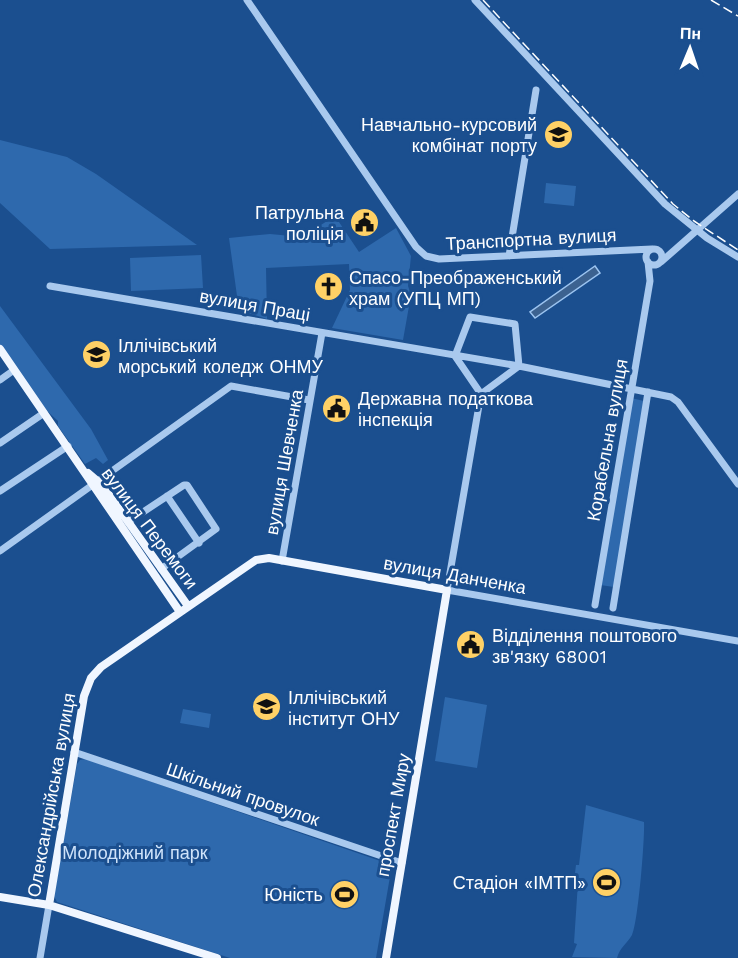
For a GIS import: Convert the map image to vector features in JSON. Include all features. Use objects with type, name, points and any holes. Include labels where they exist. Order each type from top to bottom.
[{"type":"main road","name":"вулиця Перемоги","points":[[0,350],[85,470],[128,522],[161,569],[184,609]]},
{"type":"main road","name":"вулиця Перемоги","points":[[95,482],[184,609]]},
{"type":"main road","name":"вулиця Данченка","points":[[184,609],[256,560],[269,558],[447,590]]},
{"type":"main road","name":"проспект Миру","points":[[386,958],[447,590]]},
{"type":"main road","name":"Олександрійська вулиця","points":[[49,905],[84,696],[91,678],[96,671],[184,609]]},
{"type":"main road","points":[[0,897],[49,905],[217,958]]},
{"type":"street","name":"Транспортна вулиця","points":[[247,0],[421,252],[439,260],[679,247]]},
{"type":"street","points":[[475,0],[661,199],[697,230],[738,257]]},
{"type":"street","points":[[509,256],[536,90]]},
{"type":"street","points":[[660,263],[738,194]]},
{"type":"street","points":[[654,248],[662,253],[660,263],[650,281],[647,254],[654,248]]},
{"type":"street","name":"Транспортна вулиця","points":[[627,249],[648,261],[660,263]]},
{"type":"street","name":"Корабельна вулиця","points":[[595,605],[650,281]]},
{"type":"street","name":"вулиця Праці","points":[[50,286],[519,366]]},
{"type":"street","points":[[519,366],[515,324],[470,317],[455,356],[481,394],[519,366],[675,398],[738,484]]},
{"type":"street","name":"вулиця Шевченка","points":[[282,561],[322,333]]},
{"type":"street","points":[[0,380],[14,370]]},
{"type":"street","points":[[0,551],[231,386],[309,400]]},
{"type":"street","name":"Корабельна вулиця","points":[[613,609],[648,392]]},
{"type":"street","name":"проспект Миру","points":[[447,590],[481,394]]},
{"type":"street","points":[[0,443],[44,413]]},
{"type":"street","points":[[0,491],[68,446]]},
{"type":"street","points":[[128,522],[186,484],[216,529],[161,569]]},
{"type":"street","points":[[167,496],[199,543]]},
{"type":"street","name":"вулиця Данченка","points":[[447,590],[738,641]]},
{"type":"street","name":"Шкільний провулок","points":[[74,752],[402,863]]},
{"type":"street","name":"Олександрійська вулиця","points":[[40,958],[49,905]]},
{"type":"green space","points":[[0,140],[67,157],[96,174],[197,245],[50,249],[0,203]]},
{"type":"green space","points":[[546,183],[576,186],[574,206],[544,203]]},
{"type":"green space","points":[[335,216],[359,252],[396,228],[411,256],[408,286],[411,295],[403,340],[332,328],[350,290],[349,264],[266,268],[267,319],[245,312],[238,303],[229,238],[270,234],[302,237]]},
{"type":"green space","points":[[201,255],[203,288],[131,291],[130,258]]},
{"type":"green space","points":[[0,306],[91,429],[108,460],[103,464],[96,458],[85,464],[58,426],[58,421],[46,410],[0,346]]},
{"type":"green space","points":[[631,398],[644,401],[614,587],[600,585]]},
{"type":"green space","points":[[445,697],[487,705],[477,768],[435,761]]},
{"type":"green space","points":[[183,709],[211,714],[209,728],[180,723]]},
{"type":"green space","name":"Молодіжний парк","points":[[86,759],[392,865],[376,958],[230,958],[57,902],[54,896],[77,764],[80,760]]},
{"type":"green space","name":"Стадіон «ІМТП»","points":[[586,805],[644,822],[637,915],[632,935],[617,958],[572,957],[577,944],[574,943],[578,882],[574,881],[576,865],[579,865]]},
{"type":"shaded area","points":[[595,266],[600,273],[535,318],[530,312]]},
{"type":"railway","points":[[483,0],[673,204],[738,250]]},
{"type":"railway","points":[[711,0],[738,16]]},
{"type":"place","name":"Навчально-курсовий комбінат порту","points":[[558,134]]},
{"type":"place","name":"Патрульна поліція","points":[[365,222]]},
{"type":"place","name":"Спасо-Преображенський храм (УПЦ МП)","points":[[328,287]]},
{"type":"place","name":"Іллічівський морський коледж ОНМУ","points":[[97,355]]},
{"type":"place","name":"Державна податкова інспекція","points":[[337,408]]},
{"type":"place","name":"Відділення поштового зв'язку 68001","points":[[471,645]]},
{"type":"place","name":"Іллічівський інститут ОНУ","points":[[267,707]]},
{"type":"place","name":"Стадіон «ІМТП»","points":[[607,882]]},
{"type":"place","name":"Юність","points":[[344,894]]}]
